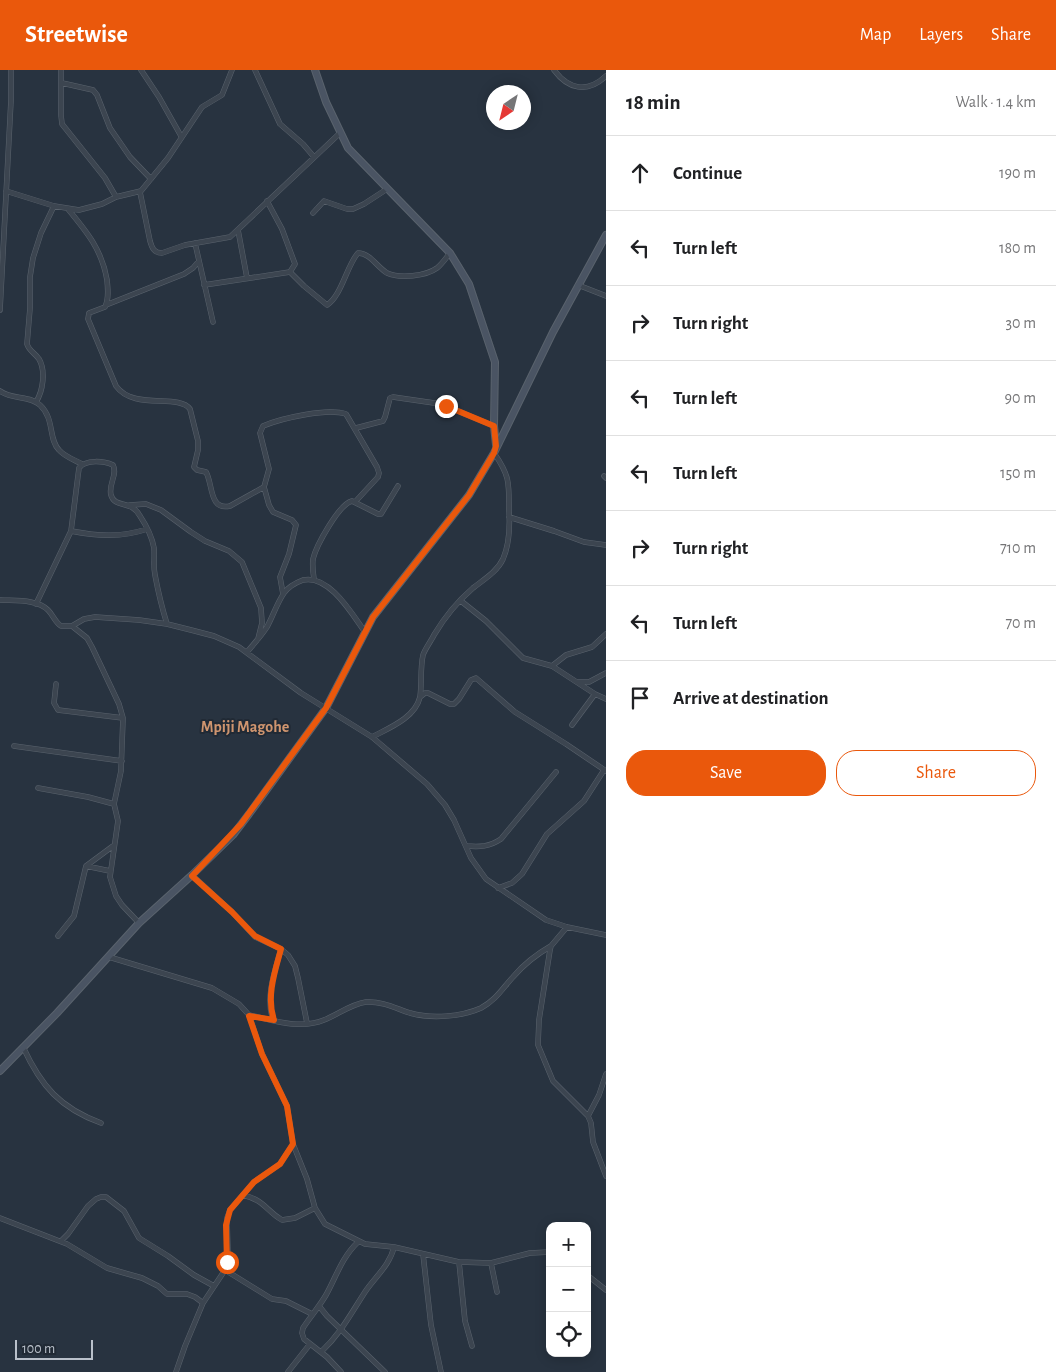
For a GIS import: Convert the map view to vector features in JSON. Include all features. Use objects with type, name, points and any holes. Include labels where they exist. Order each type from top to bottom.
[{"type":"street","points":[[0,310],[11,70]]},
{"type":"street","points":[[61,70],[60,116],[64,126],[105,178],[116,197]]},
{"type":"street","points":[[141,70],[181,136]]},
{"type":"street","points":[[6,191],[68,209],[87,209],[116,197],[140,192],[168,158],[202,107],[222,95],[232,70]]},
{"type":"street","points":[[255,70],[282,126],[303,144],[314,157]]},
{"type":"street","points":[[315,70],[326,102],[348,148],[450,253],[468,284],[492,352],[495,374],[495,450],[507,474],[509,486],[507,546],[501,562],[461,601],[441,624],[424,653],[420,697]]},
{"type":"street","points":[[554,70],[567,84],[575,88],[593,85],[606,76]]},
{"type":"street","points":[[62,84],[93,90],[97,95],[110,128],[130,157],[151,179]]},
{"type":"street","points":[[140,192],[154,250],[162,253],[195,243],[228,238],[340,134]]},
{"type":"street","points":[[313,213],[324,201],[347,209],[358,207],[388,189]]},
{"type":"street","points":[[267,201],[282,229],[295,264],[290,272]]},
{"type":"street","points":[[36,402],[43,382],[38,357],[28,349],[26,344],[30,308],[30,278],[36,248],[43,227],[54,206]]},
{"type":"street","points":[[68,209],[92,239],[102,259],[108,287],[106,305]]},
{"type":"street","points":[[238,230],[247,278]]},
{"type":"street","points":[[0,1071],[3,1063],[24,1047],[139,923],[192,876],[241,824],[326,708],[373,617],[469,495],[495,450],[552,332],[606,235]]},
{"type":"street","points":[[195,243],[213,322]]},
{"type":"street","points":[[290,272],[327,305],[330,304],[358,253],[367,256],[388,274],[415,276],[436,268],[450,253]]},
{"type":"street","points":[[199,261],[184,274],[106,305],[101,309],[91,311],[88,319],[119,391],[141,400],[178,403],[188,406],[198,440],[194,467],[197,470],[206,472],[212,495],[220,505],[224,507],[230,506],[264,487]]},
{"type":"street","points":[[204,285],[290,272]]},
{"type":"street","points":[[578,285],[606,296]]},
{"type":"street","points":[[0,391],[36,402],[45,410],[57,448],[82,464]]},
{"type":"street","points":[[356,428],[383,420],[390,398],[393,397],[441,404],[494,426]]},
{"type":"street","points":[[283,594],[280,576],[291,547],[296,525],[292,520],[272,512],[268,505],[264,487],[269,469],[260,433],[263,426],[295,416],[344,413],[348,416],[379,473],[378,477],[355,502]]},
{"type":"street","points":[[36,604],[71,532],[77,472],[82,464],[86,462],[106,463],[113,465],[115,471],[110,488],[111,496],[117,503],[130,505],[146,504],[161,510],[191,532],[211,544],[229,551],[242,562],[261,608],[262,623],[258,639]]},
{"type":"street","points":[[314,579],[312,562],[320,541],[345,504],[349,501],[355,502],[380,514],[398,486]]},
{"type":"street","points":[[130,505],[140,514],[154,546],[155,575],[167,624]]},
{"type":"street","points":[[509,518],[584,542],[606,545]]},
{"type":"street","points":[[71,532],[110,536],[135,533],[147,529]]},
{"type":"street","points":[[578,546],[584,542]]},
{"type":"street","points":[[247,652],[266,628],[283,594],[295,583],[314,579],[322,583],[347,606],[365,632]]},
{"type":"street","points":[[0,600],[36,604],[47,609],[58,625],[66,627],[94,617],[167,624],[214,636],[247,652],[290,685],[372,737],[416,774],[436,795],[454,820],[470,858],[486,879],[546,920],[567,927],[606,935]]},
{"type":"street","points":[[461,601],[486,620],[523,658],[552,666],[606,699]]},
{"type":"street","points":[[72,626],[87,638],[92,646],[119,704],[123,718],[122,761],[114,804],[118,821],[110,871],[112,886],[116,896],[139,923]]},
{"type":"street","points":[[552,666],[566,655],[592,647],[606,634]]},
{"type":"street","points":[[573,680],[584,683],[606,673]]},
{"type":"street","points":[[372,737],[409,715],[423,694],[428,693],[454,704],[459,700],[471,680],[476,678],[515,712],[605,771],[584,801],[547,834],[522,874],[512,882],[498,888]]},
{"type":"street","points":[[56,684],[54,703],[58,710],[123,718]]},
{"type":"street","points":[[572,724],[595,694]]},
{"type":"street","points":[[14,746],[122,761]]},
{"type":"street","points":[[466,846],[484,847],[501,839],[556,772]]},
{"type":"street","points":[[38,788],[114,804]]},
{"type":"street","points":[[58,936],[74,916],[86,866],[113,846]]},
{"type":"street","points":[[86,866],[110,871]]},
{"type":"street","points":[[192,876],[232,912],[255,936],[281,949],[288,955],[294,966],[303,995],[307,1024]]},
{"type":"street","points":[[249,1016],[290,1024],[307,1024],[321,1022],[366,1002],[388,1004],[413,1014],[428,1016],[465,1013],[494,1000],[522,967],[551,946],[567,927]]},
{"type":"street","points":[[551,946],[538,1045],[553,1081],[588,1116],[591,1123],[593,1142],[606,1176]]},
{"type":"street","points":[[274,1020],[270,1012],[271,996],[281,949]]},
{"type":"street","points":[[109,957],[212,988],[239,1004],[249,1016],[262,1054],[287,1106],[293,1144],[307,1180],[315,1208],[326,1224],[358,1242],[394,1247],[459,1262],[491,1263],[530,1253],[546,1252]]},
{"type":"street","points":[[24,1047],[34,1070],[44,1086],[78,1114],[101,1123]]},
{"type":"street","points":[[588,1116],[606,1074]]},
{"type":"street","points":[[176,1372],[203,1303],[225,1270],[228,1255],[227,1218],[230,1210],[254,1182],[280,1164],[293,1144]]},
{"type":"street","points":[[243,1195],[262,1202],[282,1220],[288,1221],[315,1208]]},
{"type":"street","points":[[61,1241],[88,1206],[101,1196],[124,1211],[139,1238],[194,1275],[214,1286]]},
{"type":"street","points":[[0,1218],[61,1241],[107,1268],[142,1278],[158,1286],[167,1294],[187,1294],[203,1303]]},
{"type":"street","points":[[341,1372],[321,1352],[304,1339],[302,1333],[303,1328],[319,1306],[343,1260],[351,1248],[358,1242]]},
{"type":"street","points":[[321,1352],[342,1330],[364,1293],[390,1258],[394,1247]]},
{"type":"street","points":[[423,1254],[431,1325],[441,1372]]},
{"type":"street","points":[[459,1262],[465,1321],[472,1346]]},
{"type":"street","points":[[491,1263],[498,1292]]},
{"type":"street","points":[[225,1270],[272,1299],[286,1301],[312,1314]]},
{"type":"street","points":[[591,1278],[606,1290]]},
{"type":"street","points":[[319,1306],[385,1372]]},
{"type":"street","points":[[288,1372],[310,1344]]},
{"type":"district","name":"Mpiji Magohe","points":[[245,727]]},
{"type":"route","points":[[227,1262],[226,1225],[230,1210],[254,1182],[280,1164],[293,1144],[287,1106],[270,1073],[249,1016],[274,1020],[270,1012],[270,1004],[272,985],[281,949],[255,936],[232,912],[192,876],[250,814],[326,708],[373,617],[384,605],[401,579],[456,513],[494,453],[496,446],[494,426],[446,406]]}]
